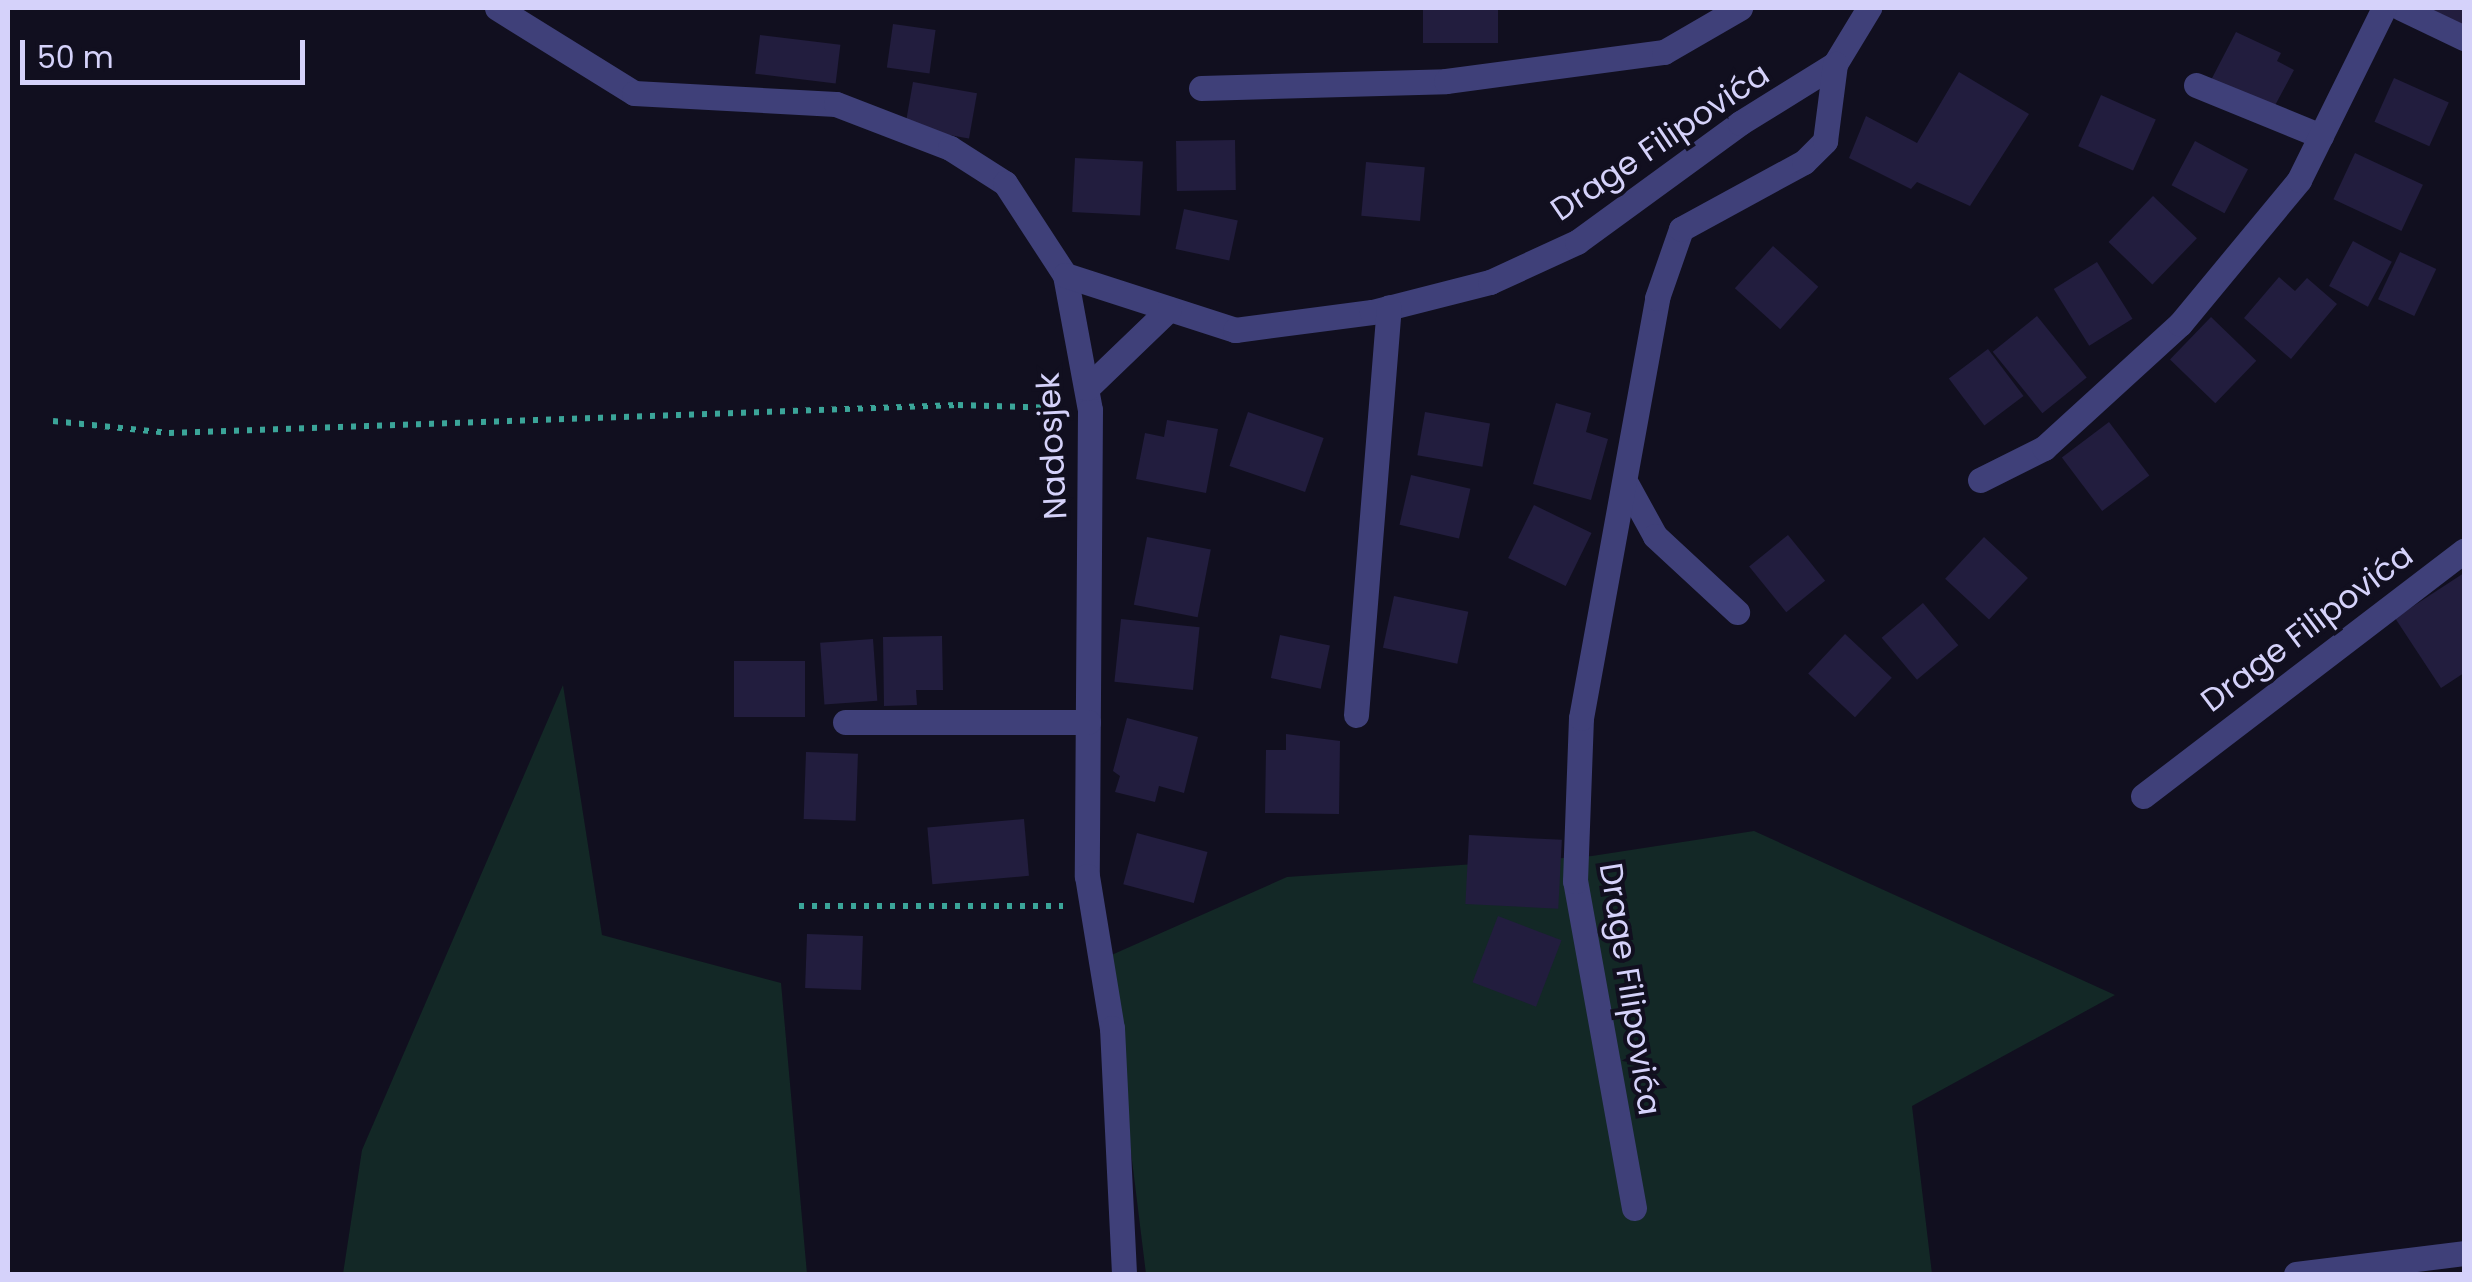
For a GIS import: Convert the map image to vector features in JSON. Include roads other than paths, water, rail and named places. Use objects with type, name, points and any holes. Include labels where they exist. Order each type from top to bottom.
[{"type":"street","name":"Nadosjek","points":[[498,8],[634,93],[836,104],[950,148],[1005,183],[1065,275],[1088,399],[1092,906],[1112,1028],[1124,1274]]},
{"type":"street","points":[[1201,88],[1446,81],[1664,52],[1740,8]]},
{"type":"street","name":"Drage Filipovića","points":[[1634,1208],[1576,881],[1581,718],[1627,485],[1657,298],[1681,228],[1804,162],[1825,141],[1835,64],[1870,8]]},
{"type":"street","points":[[1980,480],[2044,448],[2180,324],[2299,180],[2384,8]]},
{"type":"street","points":[[2401,8],[2464,38]]},
{"type":"street","name":"Drage Filipovića","points":[[1065,275],[1235,330],[1389,308],[1490,282],[1576,242],[1740,124],[1835,64]]},
{"type":"street","points":[[2196,84],[2321,136]]},
{"type":"street","points":[[1356,715],[1389,308]]},
{"type":"street","points":[[1088,399],[1169,310]]},
{"type":"street","points":[[1627,485],[1655,536],[1737,612]]},
{"type":"street","name":"Drage Filipovića","points":[[2143,796],[2464,552]]},
{"type":"street","points":[[846,722],[1088,722]]},
{"type":"street","points":[[2296,1274],[2369,1269],[2464,1253]]}]
